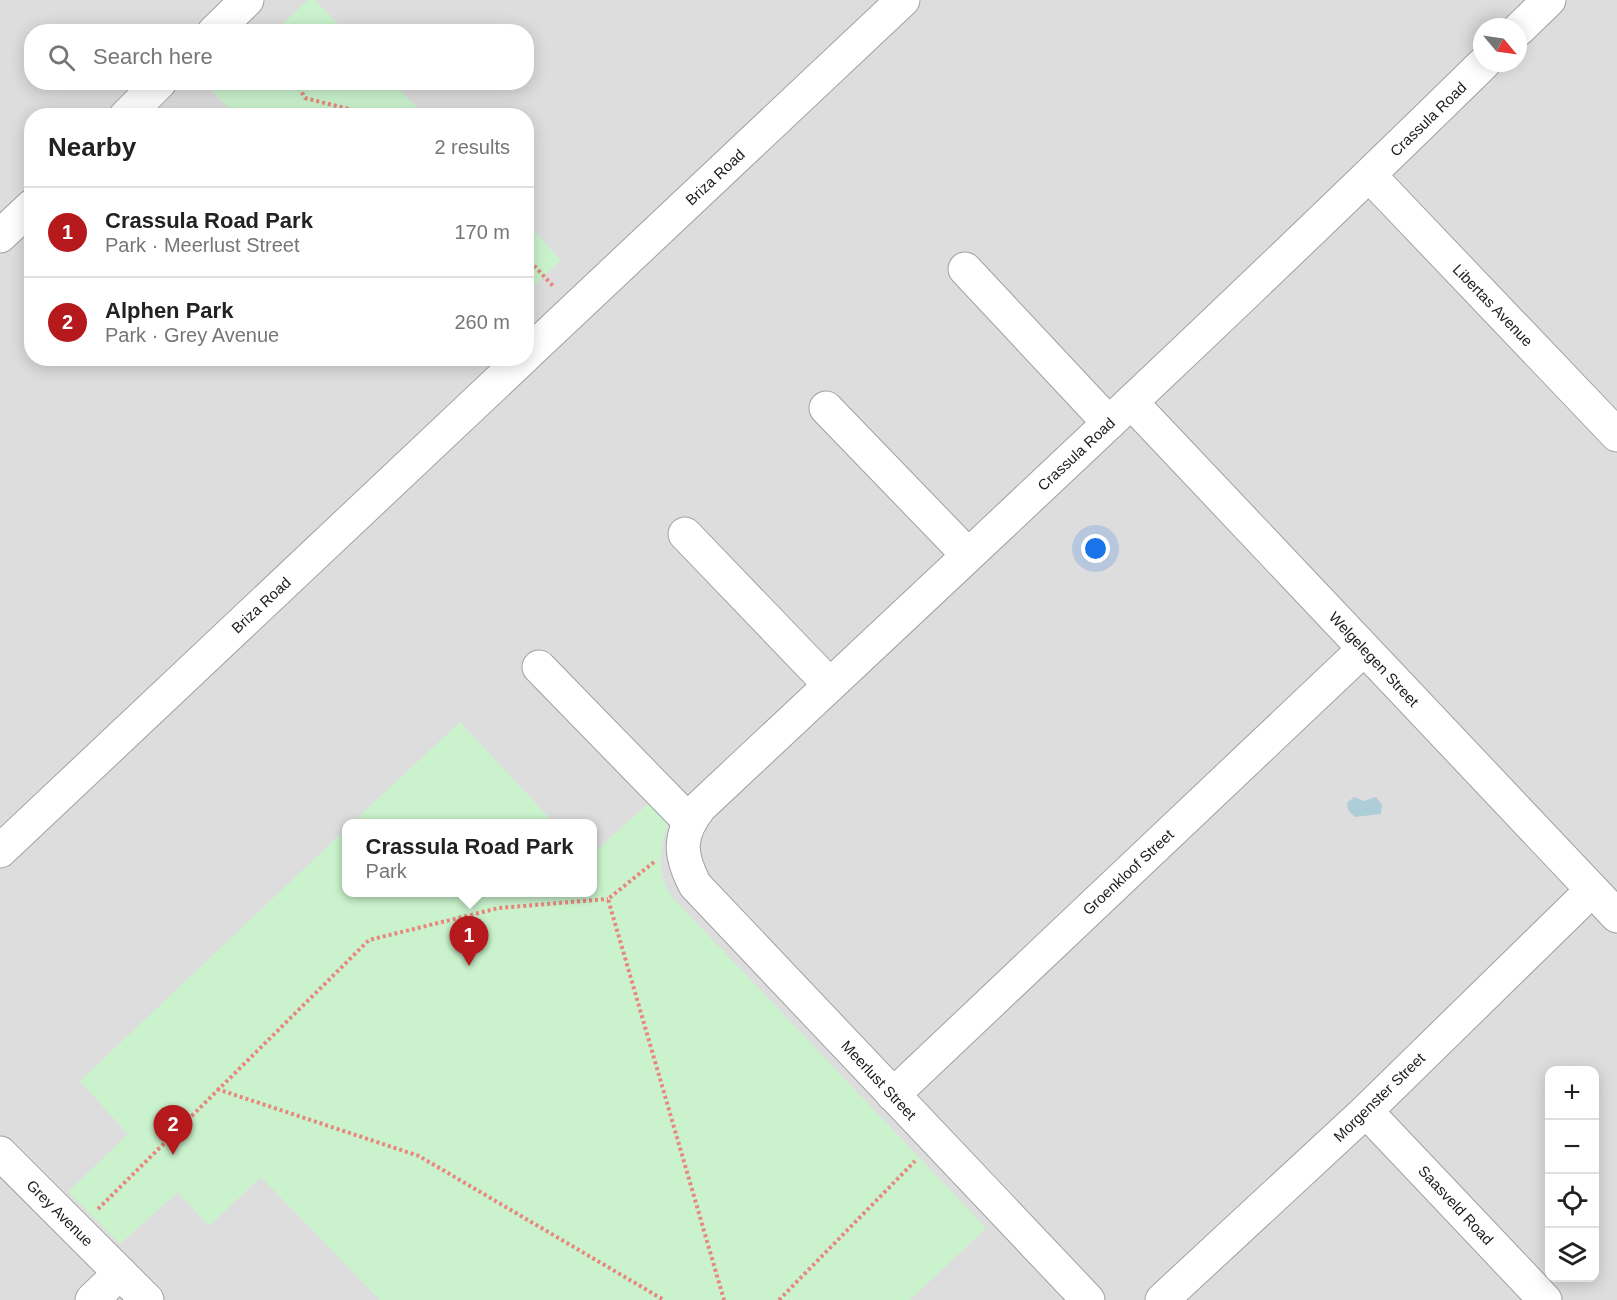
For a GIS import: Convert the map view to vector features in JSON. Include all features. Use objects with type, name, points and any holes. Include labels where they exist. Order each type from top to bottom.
[{"type":"street","points":[[222,24],[247,0]]},
{"type":"street","name":"Briza Road","points":[[534,347],[903,0]]},
{"type":"street","points":[[1527,21],[1549,0]]},
{"type":"street","name":"Crassula Road","points":[[685,837],[700,807],[1370,176],[1475,72]]},
{"type":"street","points":[[134,108],[152,90]]},
{"type":"street","name":"Libertas Avenue","points":[[1370,176],[1617,435]]},
{"type":"street","points":[[0,236],[24,214]]},
{"type":"street","name":"Welgelegen Street","points":[[965,269],[1120,413],[1364,649],[1617,916]]},
{"type":"street","name":"Briza Road","points":[[0,851],[514,366]]},
{"type":"street","points":[[826,408],[968,555]]},
{"type":"street","points":[[685,534],[830,685]]},
{"type":"street","name":"Groenkloof Street","points":[[893,1095],[1364,649]]},
{"type":"street","points":[[539,667],[685,837]]},
{"type":"street","name":"Meerlust Street","points":[[685,837],[686,867],[695,885],[1088,1300]]},
{"type":"street","name":"Morgenster Street","points":[[1162,1300],[1366,1111],[1592,890]]},
{"type":"street","name":"Saasveld Road","points":[[1366,1111],[1545,1300]]},
{"type":"street","name":"Grey Avenue","points":[[0,1153],[147,1300]]},
{"type":"street","points":[[92,1300],[120,1273]]},
{"type":"path","points":[[300,90],[305,98],[344,108]]},
{"type":"path","points":[[534,265],[575,309]]},
{"type":"path","points":[[77,1230],[369,940],[499,908],[608,899],[685,837]]},
{"type":"path","points":[[608,899],[724,1300]]},
{"type":"path","points":[[217,1089],[418,1156],[664,1300]]},
{"type":"path","points":[[779,1300],[936,1140]]},
{"type":"shaded area","points":[[0,0],[1617,0],[1617,1300],[0,1300]]},
{"type":"green space","points":[[308,0],[315,0],[338,24],[282,24]]},
{"type":"green space","points":[[400,90],[418,108],[228,108],[212,91]]},
{"type":"green space","points":[[534,231],[561,260],[534,286]]},
{"type":"green space","points":[[460,722],[550,819],[356,819]]},
{"type":"green space","points":[[651,801],[668,822],[661,852],[661,869],[666,887],[672,897],[986,1228],[910,1300],[380,1300],[261,1177],[209,1226],[178,1192],[120,1244],[68,1192],[128,1134],[80,1081],[342,833],[342,897],[597,897],[597,850]]},
{"type":"water","points":[[1354,797],[1364,801],[1376,797],[1382,805],[1381,814],[1355,817],[1348,810],[1347,803]]},
{"type":"place","name":"Crassula Road Park","points":[[469,966]]},
{"type":"place","name":"Alphen Park","points":[[173,1155]]}]
